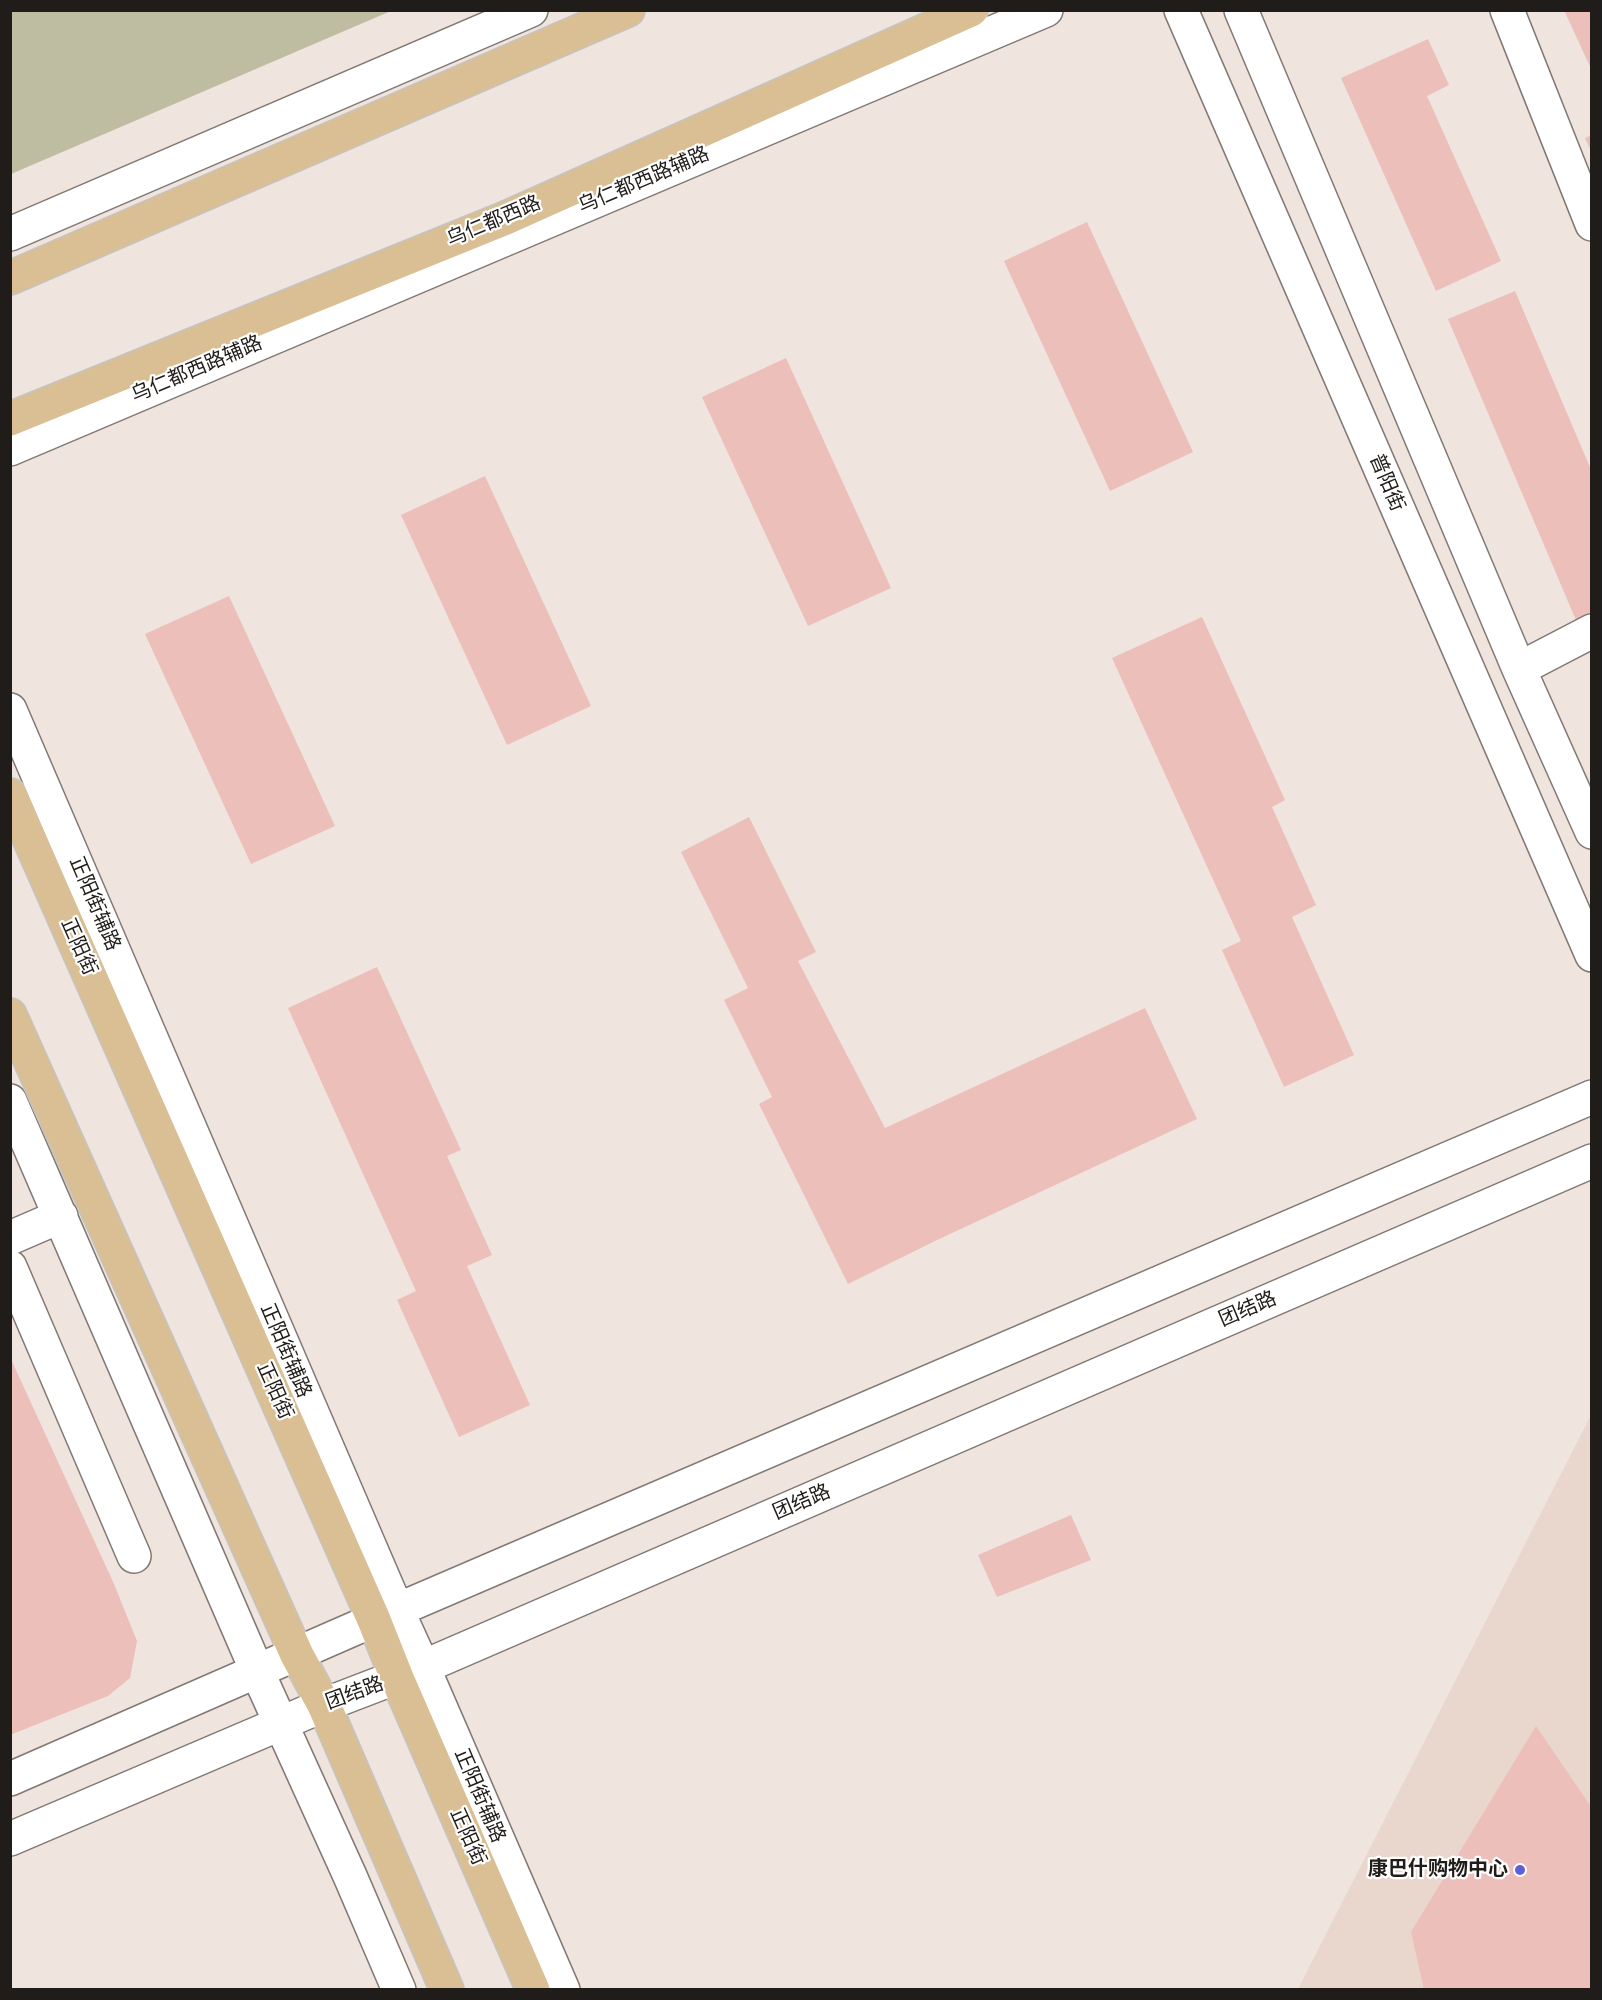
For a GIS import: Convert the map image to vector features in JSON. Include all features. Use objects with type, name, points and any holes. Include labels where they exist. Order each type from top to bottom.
[{"type":"main road","points":[[10,278],[628,10]]},
{"type":"main road","name":"乌仁都西路","points":[[10,419],[506,218],[971,10]]},
{"type":"main road","name":"正阳街","points":[[10,795],[386,1615],[533,1989]]},
{"type":"main road","points":[[10,1015],[297,1655],[324,1705],[447,1989]]},
{"type":"street","points":[[10,234],[531,10]]},
{"type":"street","name":"乌仁都西路辅路","points":[[10,449],[1046,10]]},
{"type":"street","name":"普阳街","points":[[1181,10],[1592,955]]},
{"type":"street","points":[[1241,10],[1519,669],[1592,832]]},
{"type":"street","points":[[1507,10],[1592,224]]},
{"type":"street","points":[[1519,669],[1592,631]]},
{"type":"street","name":"正阳街辅路","points":[[10,710],[386,1615]]},
{"type":"street","points":[[10,1779],[1592,1097]]},
{"type":"street","points":[[10,1101],[257,1671],[399,1989]]},
{"type":"street","name":"团结路","points":[[10,1839],[324,1705],[410,1673],[1592,1161]]},
{"type":"street","points":[[10,1238],[61,1216]]},
{"type":"street","points":[[10,1267],[134,1556]]},
{"type":"street","name":"正阳街辅路","points":[[410,1673],[563,1989]]},
{"type":"shaded area","points":[[1591,1415],[1591,1989],[1298,1989]]},
{"type":"green space","points":[[11,10],[391,10],[391,11],[11,174]]},
{"type":"building","points":[[1564,10],[1592,10],[1592,71]]},
{"type":"building","points":[[1428,39],[1449,85],[1427,96],[1501,261],[1436,291],[1341,78]]},
{"type":"building","points":[[1592,135],[1592,153],[1585,138]]},
{"type":"building","points":[[1087,222],[1193,452],[1110,491],[1004,261]]},
{"type":"building","points":[[1515,291],[1592,472],[1592,620],[1578,625],[1448,319]]},
{"type":"building","points":[[786,358],[891,588],[808,626],[702,397]]},
{"type":"building","points":[[485,476],[591,706],[507,745],[401,515]]},
{"type":"building","points":[[229,596],[335,826],[251,864],[145,634]]},
{"type":"building","points":[[1202,617],[1285,800],[1272,807],[1316,905],[1292,917],[1354,1055],[1284,1087],[1222,950],[1241,941],[1112,658]]},
{"type":"building","points":[[749,817],[816,952],[798,961],[885,1128],[1145,1008],[1197,1119],[848,1284],[759,1104],[772,1097],[724,1000],[748,988],[681,852]]},
{"type":"building","points":[[377,967],[461,1150],[447,1156],[492,1255],[467,1266],[530,1405],[459,1437],[397,1300],[416,1291],[288,1008]]},
{"type":"building","points":[[10,1357],[114,1584],[137,1641],[130,1678],[108,1696],[10,1735]]},
{"type":"building","points":[[1071,1515],[1091,1560],[997,1597],[978,1555]]},
{"type":"building","name":"康巴什购物中心","points":[[1536,1726],[1592,1808],[1592,1990],[1424,1990],[1411,1932]]},
{"type":"place","name":"康巴什购物中心","points":[[1520,1870]]}]
